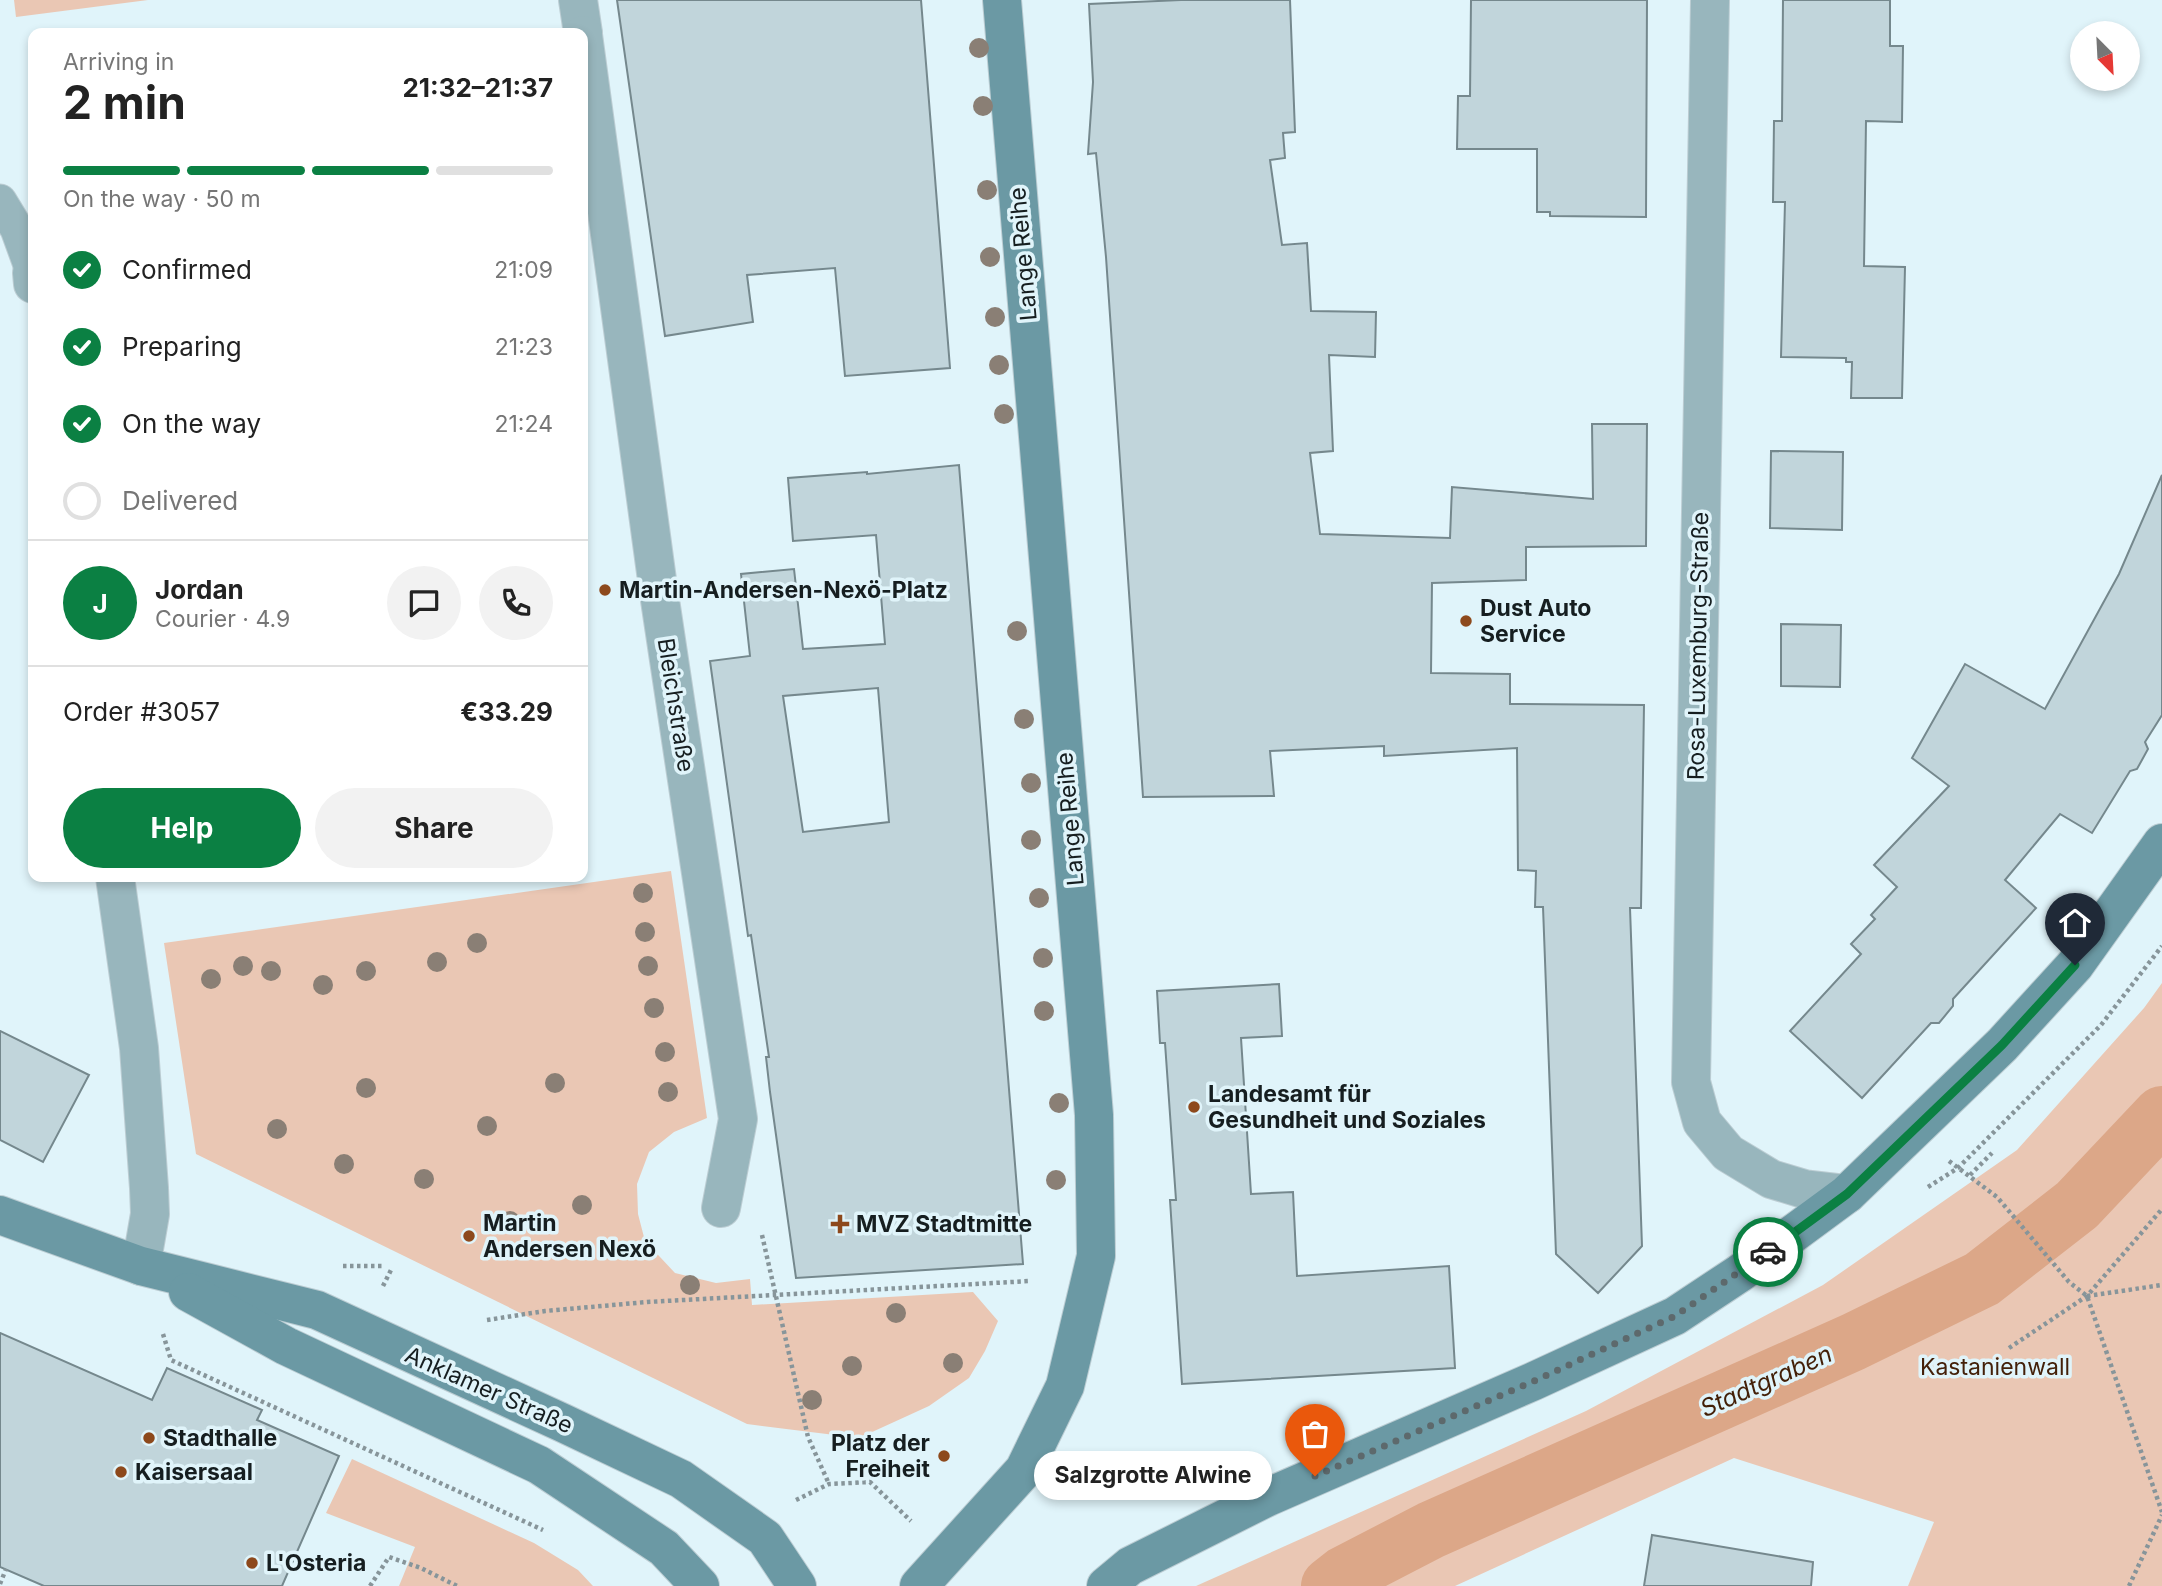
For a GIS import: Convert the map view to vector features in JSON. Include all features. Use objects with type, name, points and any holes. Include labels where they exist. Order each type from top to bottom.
[{"type":"main road","name":"Lange Reihe","points":[[931,1573],[1024,1471],[1065,1386],[1096,1256],[1094,1115],[1002,0]]},
{"type":"main road","points":[[1106,1586],[1130,1566],[1268,1497],[1675,1316],[1740,1273],[1847,1194],[2002,1045],[2075,965],[2162,843]]},
{"type":"main road","name":"Anklamer Straße","points":[[0,1215],[141,1266],[317,1310],[681,1479],[765,1538],[797,1586]]},
{"type":"main road","name":"Anklamer Straße","points":[[141,1266],[286,1346],[539,1465],[664,1548],[700,1586]]},
{"type":"street","name":"Bleichstraße","points":[[578,0],[582,28]]},
{"type":"street","name":"Rosa-Luxemburg-Straße","points":[[1710,0],[1691,1082],[1702,1122],[1728,1153],[1771,1178],[1804,1189],[1847,1194]]},
{"type":"street","name":"Bleichstraße","points":[[588,103],[594,186],[657,580],[738,1119],[721,1208]]},
{"type":"street","points":[[116,882],[139,1048],[149,1188],[150,1214],[141,1266]]},
{"type":"lane","points":[[0,201],[17,229],[28,262]]},
{"type":"path","points":[[1958,1168],[2102,1025],[2162,946]]},
{"type":"path","points":[[1913,1129],[1997,1197],[2069,1282],[2087,1296],[2162,1514],[2129,1586]]},
{"type":"path","points":[[1970,1175],[1992,1153]]},
{"type":"path","points":[[2009,1349],[2087,1296],[2162,1209]]},
{"type":"path","points":[[760,1228],[808,1437],[829,1483]]},
{"type":"path","points":[[379,1293],[391,1270]]},
{"type":"path","points":[[487,1320],[545,1311],[647,1302],[1030,1281]]},
{"type":"path","points":[[2087,1296],[2162,1285]]},
{"type":"path","points":[[171,1360],[551,1533]]},
{"type":"path","points":[[765,1538],[799,1497],[829,1483],[870,1482],[908,1518],[931,1573]]},
{"type":"path","points":[[370,1586],[389,1557],[421,1568],[457,1586]]},
{"type":"path","points":[[0,1584],[6,1569]]},
{"type":"green space","points":[[14,0],[148,0],[16,17]]},
{"type":"green space","name":"Martin-Andersen-Nexö-Platz","points":[[671,871],[707,1118],[674,1132],[649,1152],[637,1184],[638,1214],[645,1241],[675,1273],[716,1283],[750,1279],[752,1305],[973,1292],[998,1321],[969,1378],[929,1406],[859,1438],[747,1424],[196,1154],[164,943]]},
{"type":"green space","name":"Kastanienwall","points":[[2162,983],[2162,1586],[1908,1586],[1934,1522],[1734,1458],[1455,1586],[1196,1586],[1586,1411],[1823,1285],[2017,1150],[2144,1008]]},
{"type":"green space","points":[[352,1459],[534,1543],[578,1570],[593,1586],[399,1586],[415,1547],[326,1513]]},
{"type":"building","points":[[617,0],[921,0],[950,368],[845,376],[835,268],[747,275],[753,322],[665,336]]},
{"type":"building","points":[[1181,0],[1290,0],[1295,132],[1283,133],[1285,158],[1270,160],[1282,245],[1307,243],[1311,311],[1376,312],[1375,357],[1329,355],[1333,451],[1310,453],[1320,534],[1450,538],[1452,487],[1593,499],[1592,424],[1647,424],[1646,546],[1526,547],[1526,580],[1432,583],[1431,673],[1510,674],[1510,704],[1644,705],[1641,908],[1630,908],[1642,1246],[1598,1293],[1556,1254],[1543,907],[1535,907],[1536,871],[1518,870],[1517,748],[1384,756],[1384,746],[1270,751],[1274,796],[1143,797],[1106,257],[1096,153],[1088,154],[1093,82],[1089,4]]},
{"type":"building","points":[[1471,0],[1647,0],[1646,217],[1550,216],[1550,212],[1537,212],[1537,149],[1457,149],[1458,96],[1470,96]]},
{"type":"building","points":[[1783,0],[1890,0],[1890,46],[1903,46],[1902,122],[1866,121],[1864,266],[1905,267],[1902,398],[1851,398],[1852,362],[1846,362],[1846,358],[1781,357],[1785,202],[1773,202],[1774,121],[1782,121]]},
{"type":"building","points":[[1771,451],[1843,452],[1842,530],[1770,528]]},
{"type":"building","points":[[959,465],[1023,1264],[796,1278],[770,1092],[766,1057],[769,1057],[751,935],[748,936],[710,661],[750,656],[741,574],[794,569],[803,649],[885,644],[876,535],[793,541],[788,478]],"holes":[[[878,688],[889,822],[803,832],[783,696]]]},
{"type":"building","points":[[2162,475],[2162,715],[2145,742],[2148,749],[2137,769],[2130,771],[2092,833],[2060,814],[2005,880],[2036,908],[1953,999],[1953,1006],[1939,1023],[1931,1023],[1862,1098],[1790,1031],[1861,954],[1851,944],[1875,919],[1871,915],[1897,887],[1874,865],[1949,786],[1912,758],[1965,664],[2045,709],[2119,574]]},
{"type":"building","points":[[1781,624],[1841,625],[1840,687],[1781,686]]},
{"type":"building","points":[[1279,984],[1282,1036],[1241,1038],[1251,1194],[1293,1192],[1297,1276],[1449,1266],[1455,1368],[1182,1384],[1170,1200],[1176,1200],[1165,1043],[1160,1043],[1157,991]]},
{"type":"building","points":[[0,1031],[89,1075],[43,1162],[0,1140]]},
{"type":"building","name":"Stadthalle","points":[[0,1333],[152,1400],[167,1368],[262,1410],[257,1420],[339,1456],[282,1586],[44,1586],[0,1567]]},
{"type":"building","points":[[1652,1535],[1813,1562],[1811,1586],[1644,1586]]},
{"type":"waterway","name":"Stadtgraben","points":[[1330,1586],[1344,1575],[1431,1530],[1853,1342],[1982,1279],[2077,1205],[2162,1115]]},
{"type":"way so far","points":[[1315,1476],[1534,1381],[1675,1316],[1768,1252]]},
{"type":"place","name":"Martin-Andersen-Nexö-Platz","points":[[605,590]]},
{"type":"place","name":"Dust Auto Service","points":[[1466,621]]},
{"type":"place","name":"Landesamt für Gesundheit und Soziales","points":[[1194,1107]]},
{"type":"place","name":"MVZ Stadtmitte","points":[[840,1224]]},
{"type":"place","name":"Martin Andersen Nexö","points":[[469,1236]]},
{"type":"place","name":"Stadthalle","points":[[149,1438]]},
{"type":"place","name":"Platz der Freiheit","points":[[944,1456]]},
{"type":"place","name":"Kaisersaal","points":[[121,1472]]},
{"type":"place","name":"Salzgrotte Alwine","points":[[1315,1476]]},
{"type":"place","name":"L'Osteria","points":[[252,1563]]},
{"type":"route","points":[[1768,1252],[1847,1194],[2002,1045],[2075,965]]}]
